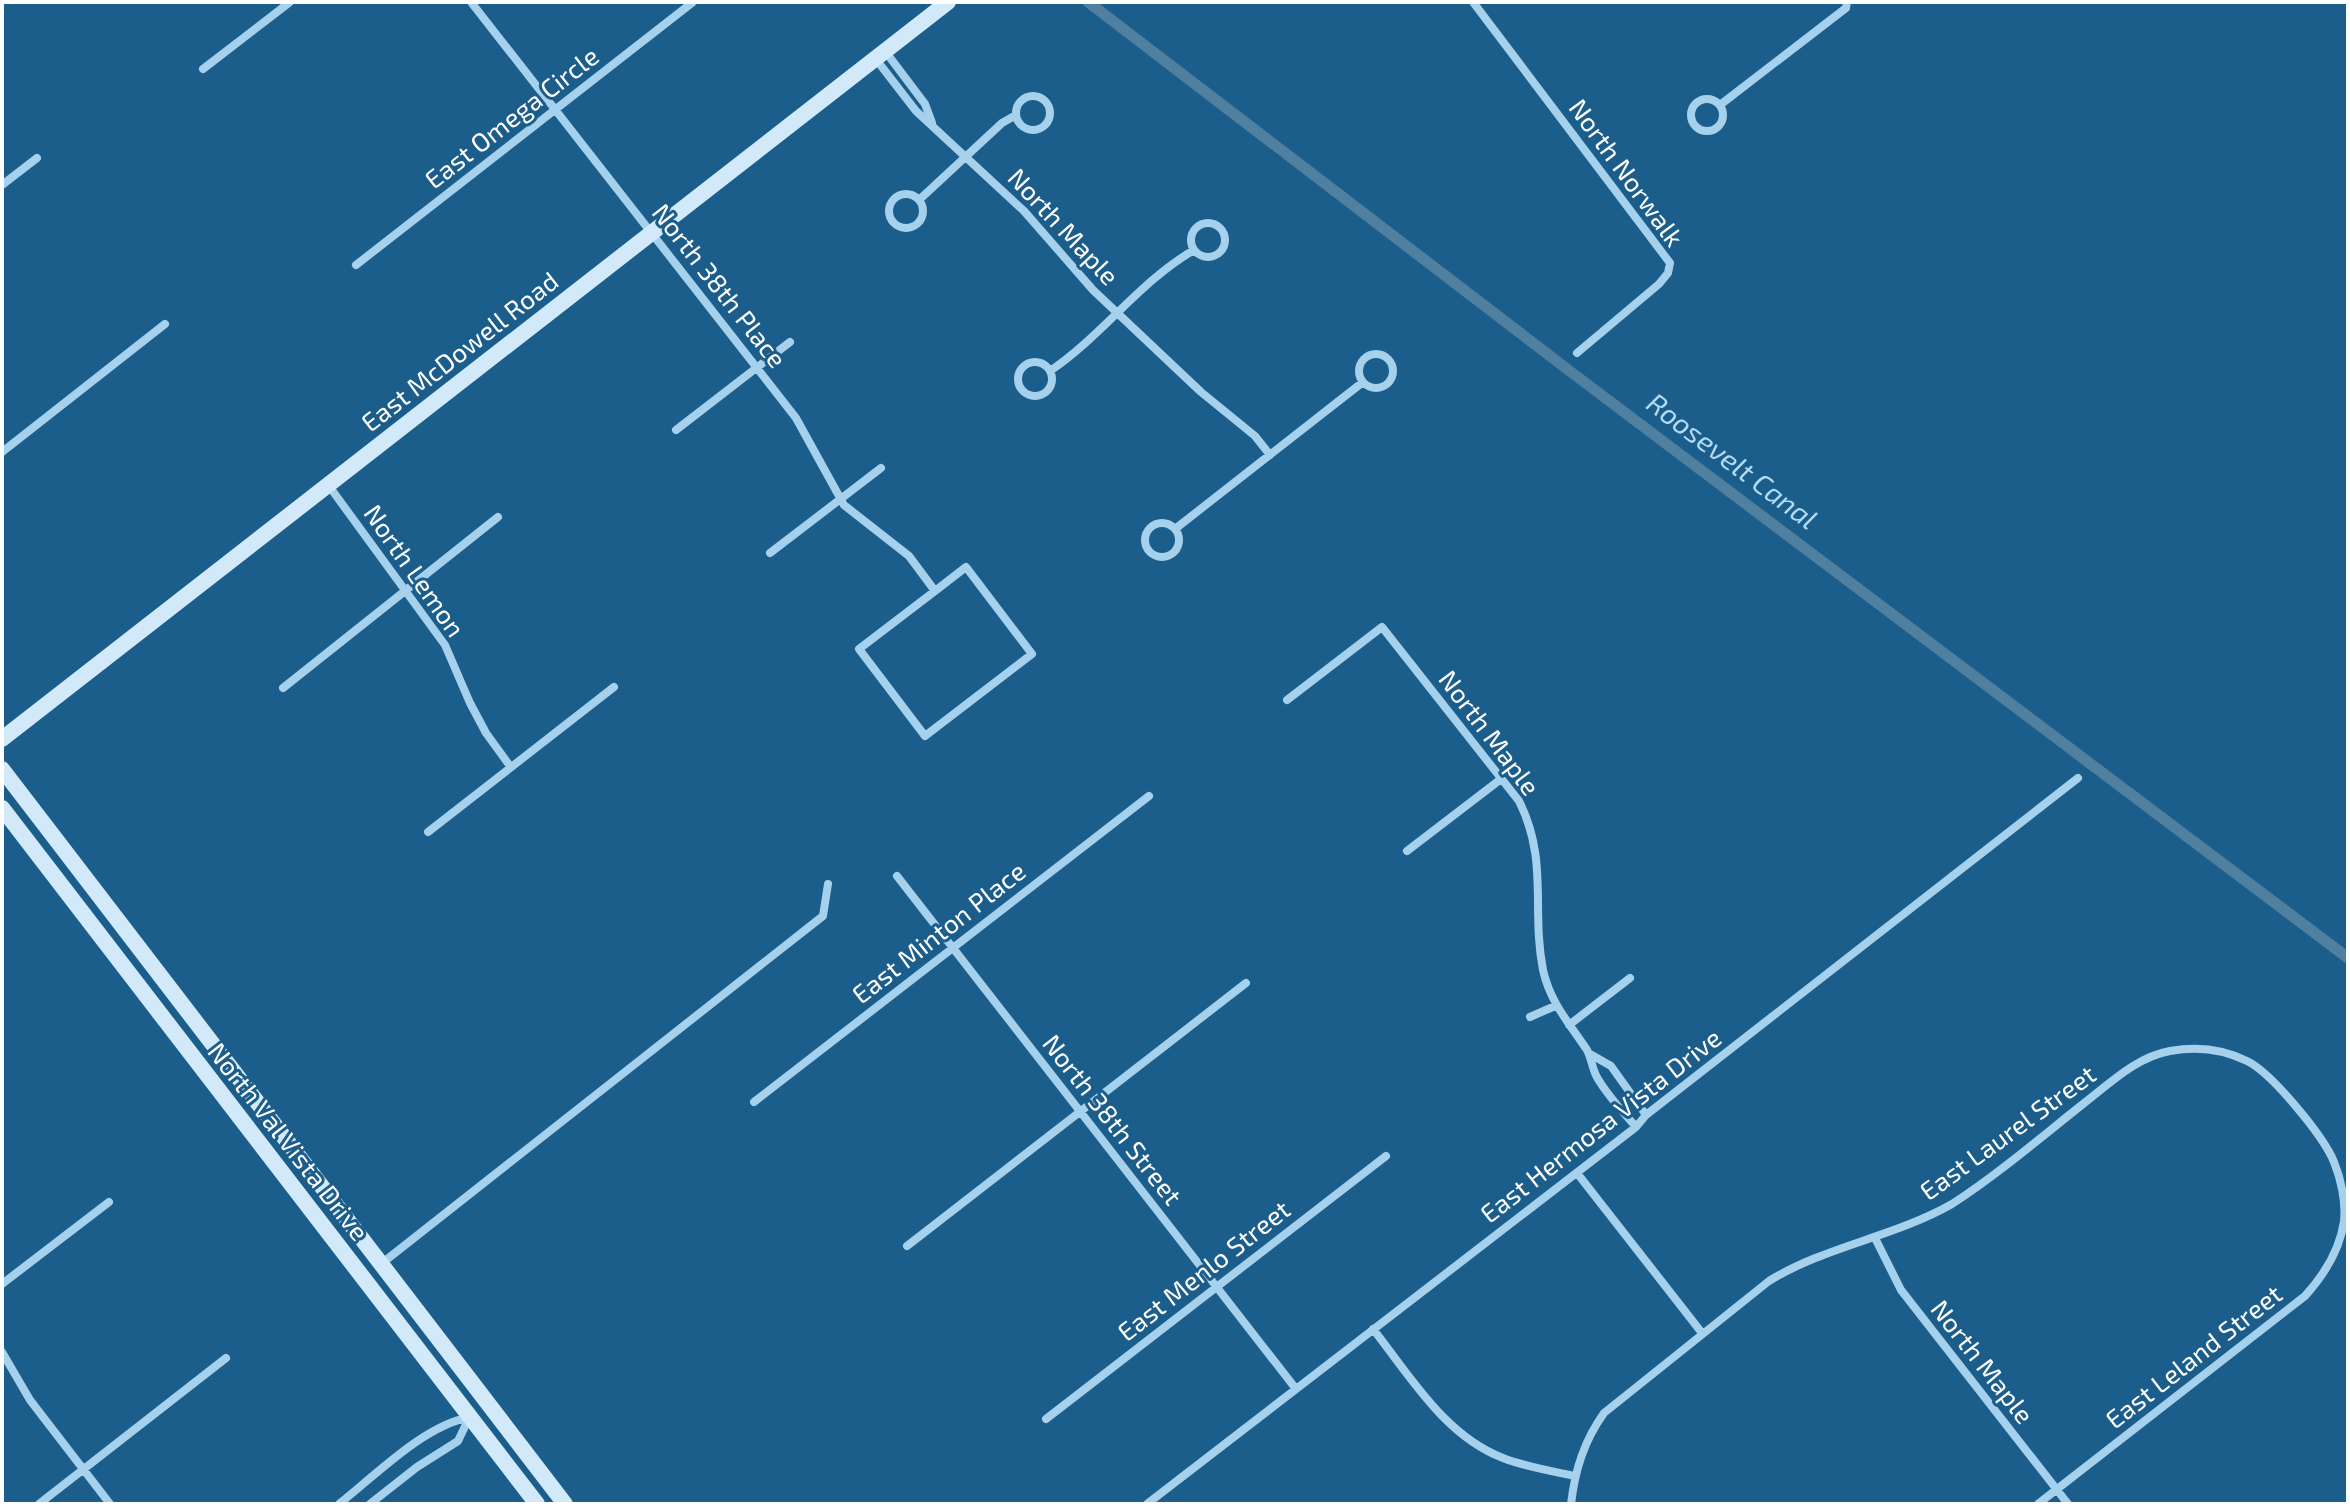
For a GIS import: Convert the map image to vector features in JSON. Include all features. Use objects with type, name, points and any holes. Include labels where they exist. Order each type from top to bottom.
[{"type":"main road","name":"East McDowell Road","points":[[2,739],[948,2]]},
{"type":"main road","name":"North Val Vista Drive","points":[[2,769],[561,1502]]},
{"type":"main road","name":"North Val Vista Drive","points":[[2,808],[537,1504]]},
{"type":"main road","points":[[125,968],[142,954]]},
{"type":"main road","points":[[214,1085],[232,1071]]},
{"type":"main road","points":[[341,1250],[358,1235]]},
{"type":"main road","points":[[362,1278],[380,1264]]},
{"type":"main road","points":[[450,1391],[467,1378]]},
{"type":"main road","points":[[470,1417],[487,1404]]},
{"type":"main road","points":[[509,1468],[527,1455]]},
{"type":"street","points":[[203,69],[290,2]]},
{"type":"street","name":"North 38th Place","points":[[471,2],[796,418],[844,505],[909,556],[935,591]]},
{"type":"street","name":"East Omega Circle","points":[[356,265],[693,2]]},
{"type":"street","name":"North Norwalk","points":[[1473,2],[1670,263],[1668,273],[1659,284],[1577,353]]},
{"type":"street","points":[[1720,105],[1846,5]]},
{"type":"street","name":"North Maple","points":[[880,54],[916,111],[1024,211],[1075,271],[1201,392],[1255,436],[1270,455]]},
{"type":"street","points":[[919,200],[1002,123],[1016,115],[1018,104],[1032,95],[1042,98],[1051,112],[1047,123],[1038,130],[1021,125],[1016,115]]},
{"type":"street","points":[[1708,99],[1720,105],[1724,117],[1719,127],[1708,132],[1694,125],[1692,110],[1698,101],[1708,99]]},
{"type":"street","points":[[2,185],[37,158]]},
{"type":"street","points":[[910,194],[919,200],[922,216],[915,225],[899,227],[890,219],[888,208],[894,198],[910,194]]},
{"type":"street","points":[[1212,223],[1222,229],[1225,245],[1218,254],[1207,257],[1194,250],[1191,237],[1196,227],[1212,223]]},
{"type":"street","points":[[1050,371],[1080,349],[1155,277],[1194,250]]},
{"type":"street","points":[[2,452],[165,324]]},
{"type":"street","points":[[676,430],[790,342]]},
{"type":"street","points":[[1381,354],[1390,360],[1393,376],[1386,386],[1375,389],[1363,382],[1359,368],[1365,358],[1381,354]]},
{"type":"street","points":[[1039,362],[1050,371],[1052,384],[1045,394],[1028,395],[1020,387],[1018,376],[1028,363],[1039,362]]},
{"type":"street","points":[[1175,529],[1363,382]]},
{"type":"street","points":[[770,553],[881,468]]},
{"type":"street","name":"North Lemon","points":[[329,486],[445,645],[481,723],[510,766]]},
{"type":"street","points":[[283,688],[498,517]]},
{"type":"street","points":[[1160,523],[1175,529],[1179,540],[1171,555],[1160,558],[1150,553],[1144,537],[1150,527],[1160,523]]},
{"type":"street","points":[[966,567],[1032,654],[925,736],[859,649],[935,591],[966,567]]},
{"type":"street","name":"North Maple","points":[[1287,700],[1382,627],[1519,801],[1535,842],[1538,861],[1538,941],[1543,972],[1555,1006],[1589,1054],[1597,1078],[1636,1127]]},
{"type":"street","points":[[428,832],[614,687]]},
{"type":"street","name":"East Hermosa Vista Drive","points":[[1147,1504],[1636,1127],[1646,1115],[2078,778]]},
{"type":"street","points":[[1407,851],[1501,779]]},
{"type":"street","name":"East Minton Place","points":[[754,1102],[1149,796]]},
{"type":"street","name":"North 38th Street","points":[[897,876],[1296,1389]]},
{"type":"street","name":"North Val Vista Drive","points":[[380,1264],[823,916],[828,884]]},
{"type":"street","points":[[1569,1025],[1630,978]]},
{"type":"street","points":[[907,1246],[1246,983]]},
{"type":"street","points":[[1530,1017],[1555,1006]]},
{"type":"street","name":"East Laurel Street","points":[[1571,1504],[1575,1476],[1591,1432],[1604,1413],[1769,1281],[1797,1264],[1931,1216],[1961,1197],[2135,1065],[2169,1051],[2207,1049],[2250,1062],[2281,1090],[2333,1159],[2340,1178],[2346,1218]]},
{"type":"street","name":"North Maple","points":[[1589,1054],[1611,1066],[1646,1115]]},
{"type":"street","name":"East Menlo Street","points":[[1046,1419],[1386,1156]]},
{"type":"street","points":[[1577,1173],[1702,1333]]},
{"type":"street","points":[[2,1284],[109,1202]]},
{"type":"street","name":"East Leland Street","points":[[2038,1504],[2305,1296],[2323,1276],[2346,1218]]},
{"type":"street","name":"North Maple","points":[[1875,1238],[1901,1290],[2068,1504]]},
{"type":"street","points":[[1373,1329],[1437,1410],[1476,1444],[1501,1458],[1528,1467],[1575,1476]]},
{"type":"street","points":[[2,1352],[30,1400],[110,1504]]},
{"type":"street","points":[[39,1504],[226,1358]]},
{"type":"street","points":[[339,1504],[428,1434],[450,1421],[470,1417]]},
{"type":"street","points":[[370,1504],[417,1467],[458,1441],[470,1417]]},
{"type":"waterway","name":"Roosevelt Canal","points":[[1088,2],[1571,372],[2348,958]]}]
